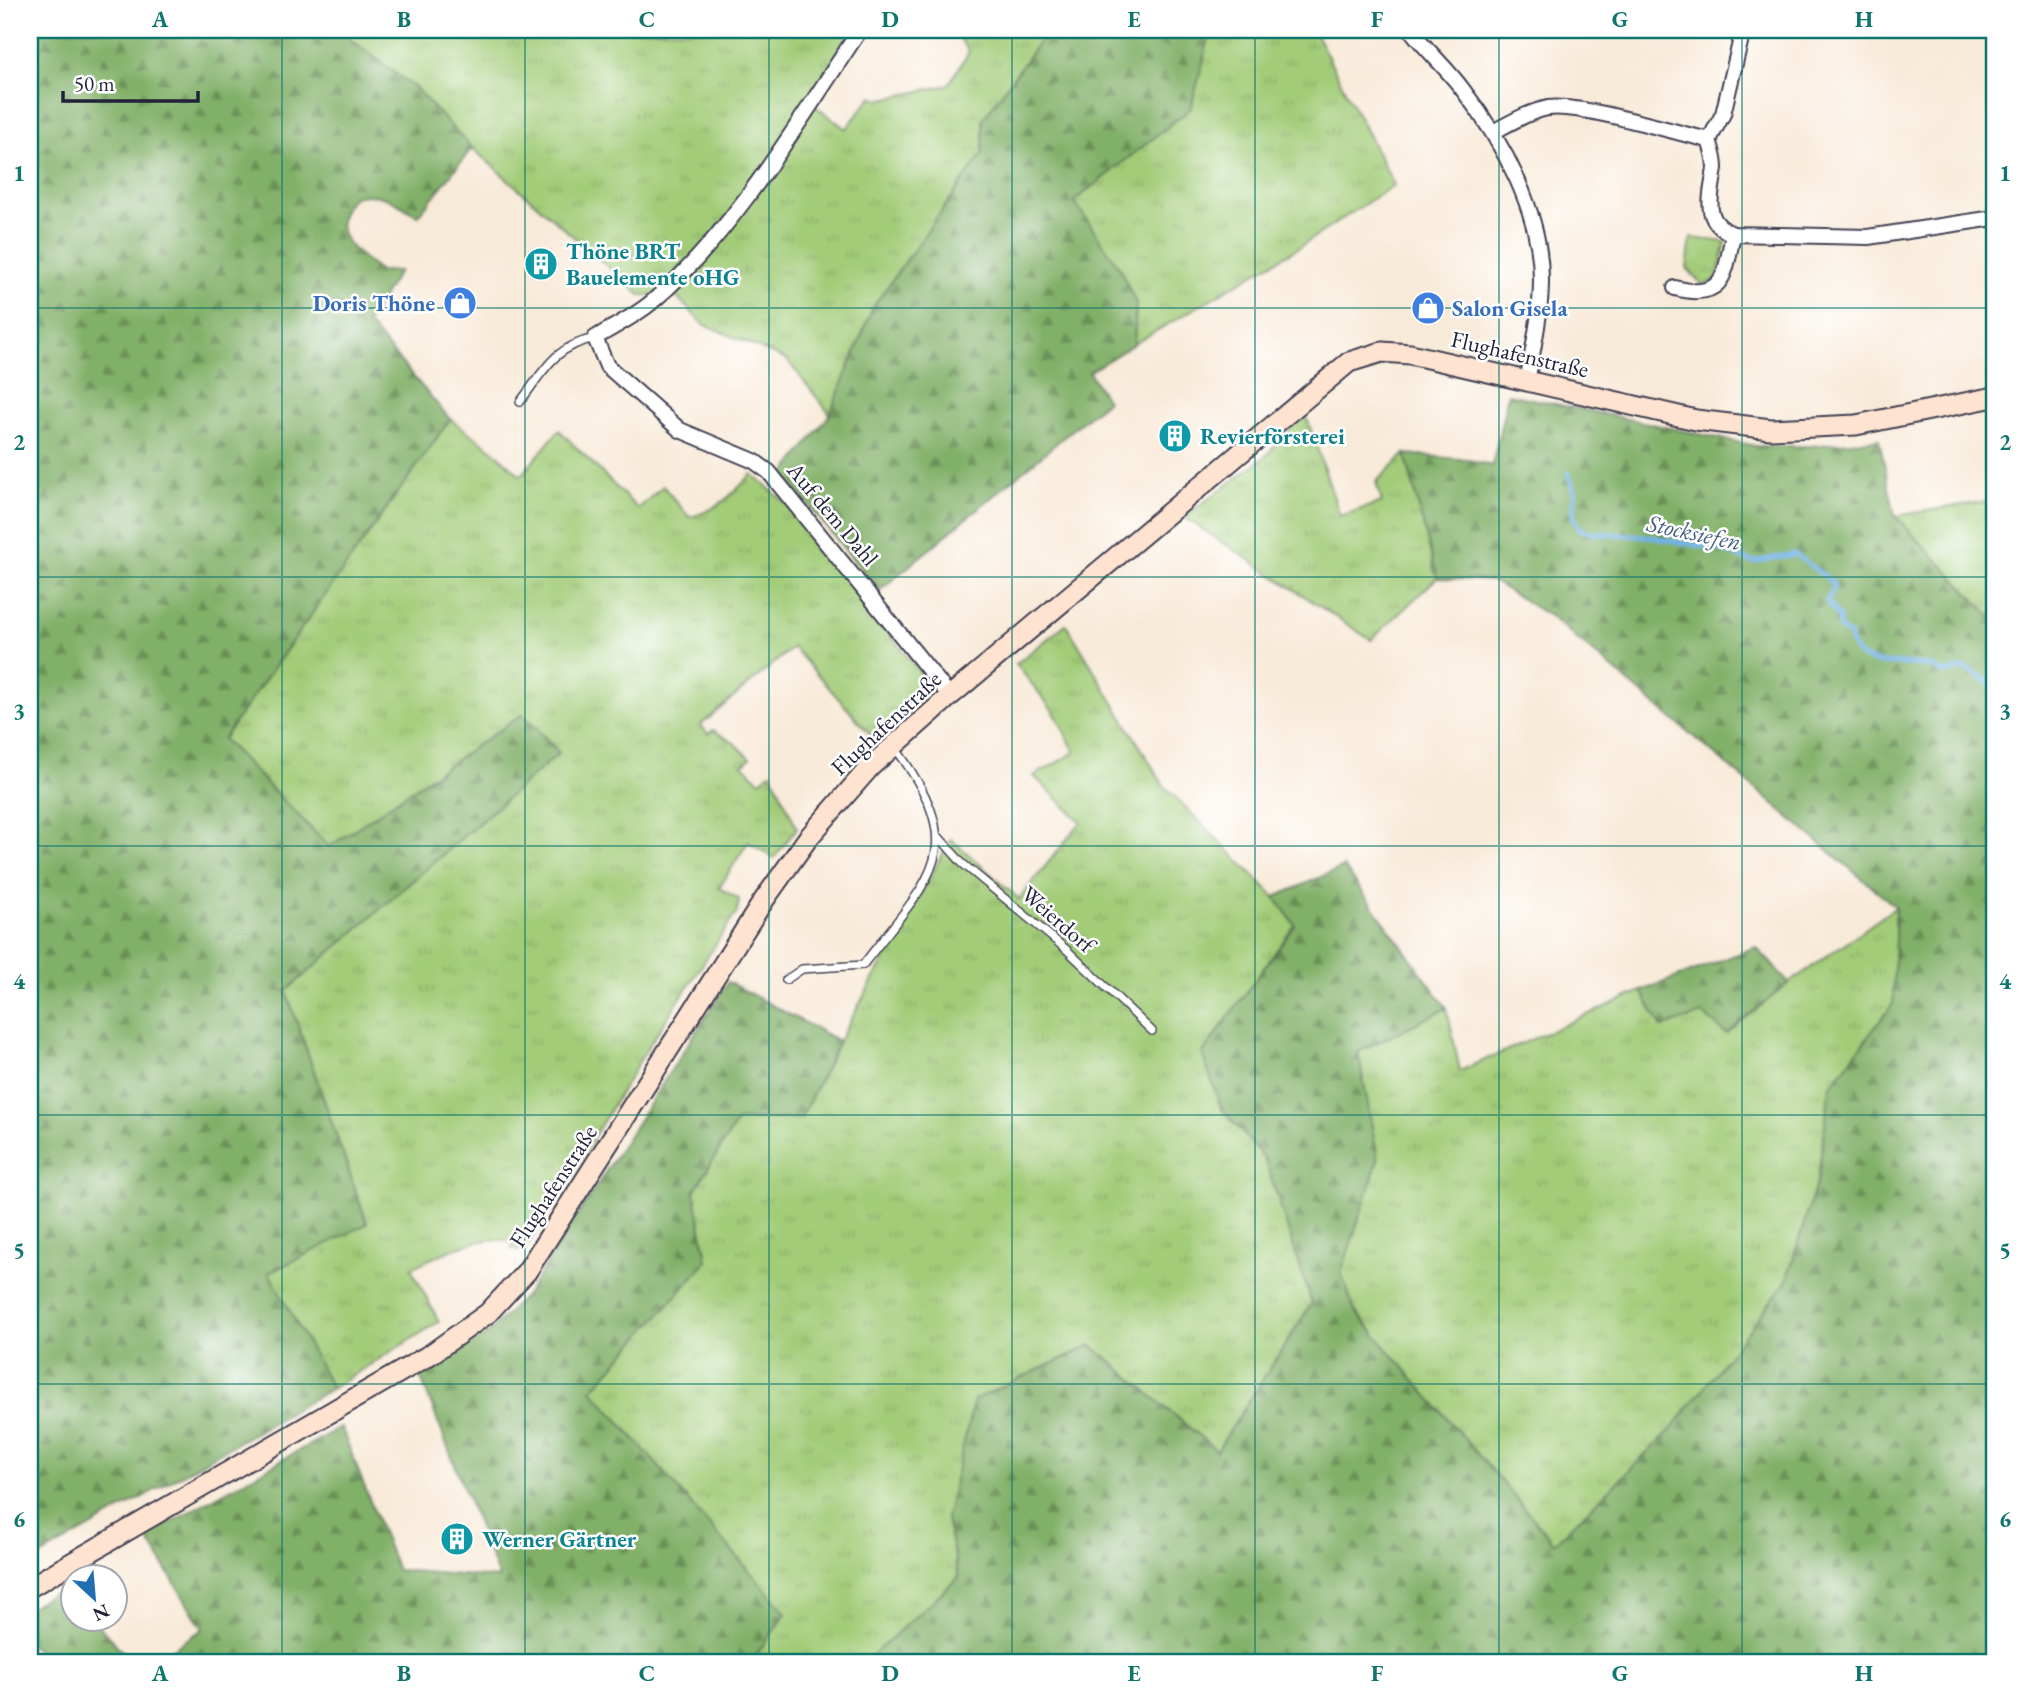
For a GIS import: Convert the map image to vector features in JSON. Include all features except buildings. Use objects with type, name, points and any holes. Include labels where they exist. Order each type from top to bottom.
[{"type":"main road","name":"Flughafenstraße","points":[[31,1586],[431,1354],[469,1329],[506,1296],[554,1232],[779,879],[842,798],[893,745],[1349,362],[1382,352],[1401,353],[1696,420],[1794,430],[1856,425],[1994,397]]},
{"type":"street","points":[[594,338],[653,302],[709,244],[775,155],[860,30]]},
{"type":"street","points":[[1411,30],[1464,91],[1493,132],[1522,195],[1539,251],[1541,282],[1527,382]]},
{"type":"street","points":[[1743,30],[1723,114],[1709,140],[1715,165],[1710,212],[1719,227],[1733,234],[1868,237],[1994,218]]},
{"type":"street","points":[[1493,132],[1537,111],[1559,108],[1709,140]]},
{"type":"street","points":[[1675,288],[1706,292],[1717,286],[1724,272],[1733,234]]},
{"type":"street","name":"Auf dem Dahl","points":[[594,338],[607,366],[680,430],[754,461],[769,472],[950,696]]},
{"type":"lane","points":[[520,402],[559,351],[572,343],[594,338]]},
{"type":"lane","name":"Weierdorf","points":[[893,745],[923,788],[939,836],[962,863],[1067,950],[1152,1031]]},
{"type":"lane","name":"Weierdorf","points":[[786,980],[802,969],[863,965],[926,883],[935,864],[939,836]]},
{"type":"green space","points":[[30,30],[338,30],[415,88],[472,148],[418,216],[388,199],[372,195],[354,197],[345,208],[341,219],[342,229],[352,248],[379,271],[399,271],[367,323],[450,419],[223,739],[329,847],[523,714],[559,753],[286,991],[367,1224],[269,1273],[332,1388],[30,1562]]},
{"type":"green space","points":[[338,30],[852,30],[810,102],[846,129],[872,96],[879,100],[948,85],[969,52],[954,30],[1048,30],[983,119],[983,153],[873,307],[830,414],[787,360],[703,324],[676,296],[640,295],[472,148],[415,88]]},
{"type":"green space","points":[[1048,30],[1211,30],[1191,108],[1074,201],[1119,267],[1136,303],[1134,344],[1089,372],[1107,401],[879,591],[784,475],[830,414],[873,307],[983,153],[983,119]]},
{"type":"green space","points":[[1211,30],[1314,30],[1394,185],[1298,248],[1134,344],[1136,303],[1074,201],[1191,108]]},
{"type":"green space","points":[[1691,238],[1726,242],[1717,280],[1702,285],[1687,268]]},
{"type":"green space","points":[[1508,394],[1756,446],[1811,446],[1879,439],[1895,516],[1994,620],[1994,718],[1990,729],[1994,735],[1994,1662],[865,1662],[959,1577],[946,1518],[974,1400],[1091,1345],[1217,1451],[1312,1303],[1265,1159],[1222,1109],[1202,1054],[1295,925],[1275,897],[1344,867],[1447,1008],[1358,1052],[1378,1160],[1341,1273],[1355,1311],[1554,1543],[1671,1430],[1786,1282],[1818,1178],[1830,1087],[1893,1004],[1896,907],[1551,617],[1492,581],[1437,578],[1405,454],[1469,460],[1492,466]]},
{"type":"green space","points":[[1305,412],[1340,516],[1382,502],[1376,482],[1405,454],[1437,578],[1371,640],[1184,517],[1266,456]]},
{"type":"green space","points":[[450,419],[492,449],[521,476],[559,430],[638,509],[663,486],[689,517],[699,514],[724,501],[752,474],[786,503],[926,680],[912,713],[877,742],[793,647],[701,725],[708,734],[713,730],[734,743],[750,758],[743,765],[760,781],[771,772],[797,828],[774,858],[748,842],[719,888],[739,899],[737,912],[648,1047],[524,1252],[511,1248],[514,1244],[504,1240],[477,1242],[411,1268],[439,1322],[332,1388],[268,1273],[367,1223],[286,991],[559,753],[523,714],[329,847],[223,739]]},
{"type":"green space","points":[[1994,500],[1994,620],[1895,516]]},
{"type":"green space","points":[[1066,624],[1164,786],[1275,897],[1295,925],[1202,1054],[1222,1109],[1265,1159],[1312,1303],[1217,1451],[1091,1345],[946,1518],[959,1577],[865,1662],[751,1662],[786,1613],[591,1390],[707,1261],[694,1191],[738,1120],[801,1118],[839,1041],[951,839],[1019,899],[1081,822],[1034,776],[1075,752],[1054,712],[1016,664]]},
{"type":"green space","points":[[1896,907],[1893,1004],[1830,1087],[1818,1178],[1786,1282],[1671,1430],[1554,1544],[1355,1311],[1341,1273],[1378,1160],[1358,1052],[1447,1008],[1460,1071],[1641,991],[1662,1027],[1703,1014],[1726,1034],[1789,983]]},
{"type":"green space","points":[[1756,947],[1789,983],[1726,1034],[1703,1014],[1662,1027],[1641,991]]},
{"type":"green space","points":[[728,982],[839,1041],[801,1118],[738,1120],[694,1191],[707,1261],[592,1390],[786,1613],[751,1662],[153,1662],[203,1629],[146,1536],[341,1427],[397,1570],[499,1578],[420,1376],[489,1332],[526,1295]]},
{"type":"green space","points":[[60,1589],[60,1632],[105,1632],[132,1662],[55,1662],[30,1645],[30,1607]]},
{"type":"waterway","name":"Stocksiefen","points":[[1568,473],[1575,494],[1573,517],[1580,529],[1591,533],[1645,536],[1717,549],[1753,562],[1795,554],[1832,582],[1834,587],[1827,602],[1839,618],[1840,629],[1850,636],[1854,648],[1861,656],[1882,663],[1929,666],[1944,673],[1964,668],[1994,685]]},
{"type":"place","name":"Thöne BRT Bauelemente oHG","points":[[541,264]]},
{"type":"place","name":"Doris Thöne","points":[[460,303]]},
{"type":"place","name":"Salon Gisela","points":[[1428,308]]},
{"type":"place","name":"Revierförsterei","points":[[1175,436]]},
{"type":"place","name":"Werner Gärtner","points":[[457,1539]]}]
